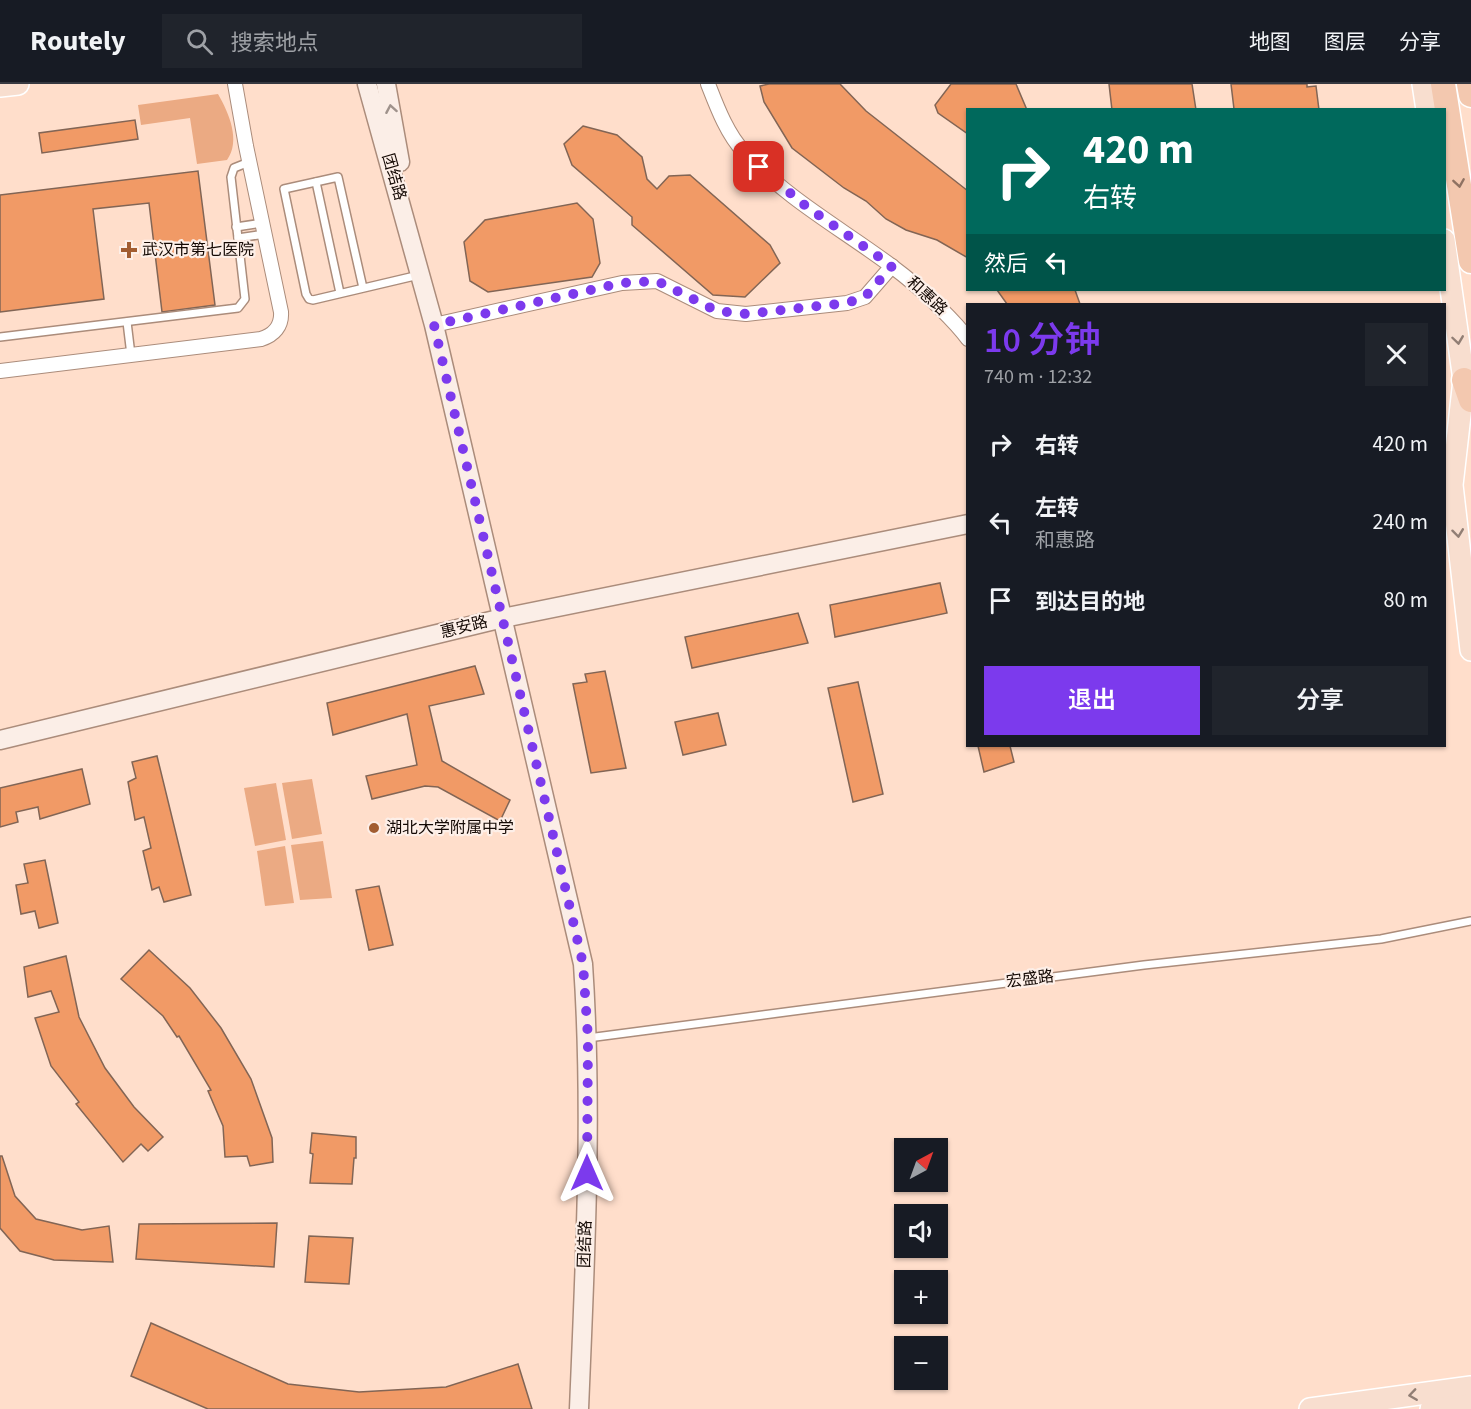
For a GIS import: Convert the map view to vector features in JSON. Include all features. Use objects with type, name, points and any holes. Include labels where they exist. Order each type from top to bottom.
[{"type":"highway","points":[[1443,84],[1471,261]]},
{"type":"highway","points":[[1469,84],[1471,95]]},
{"type":"main road","points":[[0,86],[18,84]]},
{"type":"main road","points":[[1423,84],[1427,108]]},
{"type":"main road","points":[[1446,253],[1467,390],[1451,426],[1452,485],[1471,650]]},
{"type":"main road","points":[[1310,1409],[1471,1387]]},
{"type":"main road","points":[[1431,1409],[1471,1405]]},
{"type":"street","points":[[0,371],[261,339],[273,334],[279,325],[282,312],[249,162],[235,84]]},
{"type":"street","name":"团结路","points":[[367,84],[421,272],[583,964],[588,1038],[587,1217],[579,1409]]},
{"type":"street","name":"团结路","points":[[386,84],[421,272]]},
{"type":"street","name":"和惠路","points":[[708,84],[719,112],[742,151],[775,183],[911,280],[961,328],[966,336]]},
{"type":"street","points":[[434,325],[610,285],[657,281],[717,311],[746,314],[847,303],[865,297],[892,266]]},
{"type":"street","name":"惠安路","points":[[0,740],[503,618],[966,524]]},
{"type":"lane","points":[[0,337],[238,309],[245,299],[231,173],[237,166],[249,162]]},
{"type":"lane","points":[[363,288],[338,177],[284,189],[306,294],[309,299],[363,288],[421,272]]},
{"type":"lane","points":[[316,182],[340,293]]},
{"type":"lane","points":[[236,227],[264,228]]},
{"type":"lane","points":[[238,238],[264,228]]},
{"type":"lane","points":[[127,322],[131,355]]},
{"type":"lane","name":"宏盛路","points":[[588,1038],[1132,966],[1381,939],[1471,921]]},
{"type":"shaded area","points":[[218,94],[232,127],[233,144],[227,160],[197,164],[190,118],[141,125],[138,105]]},
{"type":"shaded area","points":[[312,779],[322,834],[292,839],[282,783]]},
{"type":"shaded area","points":[[276,783],[286,840],[255,846],[244,788]]},
{"type":"shaded area","points":[[323,841],[332,898],[300,900],[291,845]]},
{"type":"shaded area","points":[[285,846],[294,903],[265,906],[257,851]]},
{"type":"building","points":[[840,84],[866,111],[966,189],[966,257],[937,240],[906,230],[886,219],[866,201],[844,188],[792,148],[764,102],[760,86]]},
{"type":"building","points":[[951,84],[1016,84],[1026,108],[966,108],[966,133],[938,113],[935,105]]},
{"type":"building","points":[[1109,84],[1192,84],[1196,108],[1112,108]]},
{"type":"building","points":[[1231,84],[1316,86],[1319,108],[1234,108]]},
{"type":"building","points":[[135,120],[138,139],[42,153],[39,133]]},
{"type":"building","points":[[583,126],[617,135],[642,157],[647,179],[657,189],[669,176],[690,175],[770,245],[780,263],[745,297],[713,295],[632,225],[632,217],[572,165],[564,144]]},
{"type":"building","points":[[198,171],[215,305],[162,312],[149,203],[93,209],[104,299],[0,312],[0,195]]},
{"type":"building","points":[[577,203],[593,219],[600,263],[592,277],[488,292],[470,281],[464,242],[485,220]]},
{"type":"building","points":[[998,291],[1075,291],[1080,303],[1006,303]]},
{"type":"building","points":[[940,583],[947,613],[835,637],[830,605]]},
{"type":"building","points":[[798,613],[808,643],[692,668],[685,637]]},
{"type":"building","points":[[475,666],[484,694],[429,706],[442,761],[510,800],[500,821],[438,787],[425,786],[372,799],[366,776],[417,765],[407,714],[333,735],[327,703]]},
{"type":"building","points":[[605,671],[626,768],[591,773],[573,684],[587,682],[585,674]]},
{"type":"building","points":[[858,682],[883,794],[853,802],[828,688]]},
{"type":"building","points":[[718,713],[726,745],[683,755],[675,722]]},
{"type":"building","points":[[978,747],[1010,747],[1014,762],[984,772]]},
{"type":"building","points":[[157,756],[191,895],[164,902],[159,887],[152,890],[143,851],[151,848],[144,817],[135,820],[128,782],[136,778],[132,762]]},
{"type":"building","points":[[82,769],[90,804],[40,819],[38,807],[16,812],[18,822],[0,827],[0,788]]},
{"type":"building","points":[[45,860],[58,923],[39,928],[35,911],[21,914],[16,885],[28,883],[24,864]]},
{"type":"building","points":[[379,886],[393,945],[369,950],[356,890]]},
{"type":"building","points":[[149,950],[190,988],[221,1028],[251,1079],[272,1138],[273,1162],[250,1166],[247,1156],[225,1157],[223,1126],[208,1091],[211,1090],[179,1036],[177,1037],[163,1016],[121,979]]},
{"type":"building","points":[[66,956],[79,1017],[105,1068],[134,1107],[163,1137],[148,1151],[141,1144],[123,1162],[76,1104],[79,1102],[51,1066],[35,1018],[59,1012],[51,991],[28,997],[24,967]]},
{"type":"building","points":[[312,1133],[356,1137],[352,1184],[310,1183],[313,1154],[310,1153]]},
{"type":"building","points":[[0,1156],[2,1156],[15,1196],[36,1219],[82,1230],[109,1226],[113,1262],[54,1260],[20,1251],[0,1228]]},
{"type":"building","points":[[277,1223],[274,1267],[136,1259],[139,1224]]},
{"type":"building","points":[[309,1236],[353,1238],[349,1284],[305,1282]]},
{"type":"building","points":[[151,1323],[288,1384],[359,1392],[446,1387],[518,1364],[532,1409],[208,1409],[131,1376]]},
{"type":"place","name":"武汉市第七医院","points":[[129,250]]},
{"type":"place","name":"湖北大学附属中学","points":[[374,828]]},
{"type":"route","points":[[587,1173],[588,1038],[583,964],[434,325],[622,283],[657,281],[717,311],[746,314],[847,303],[865,297],[892,266],[807,207],[775,183],[759,167]]}]
